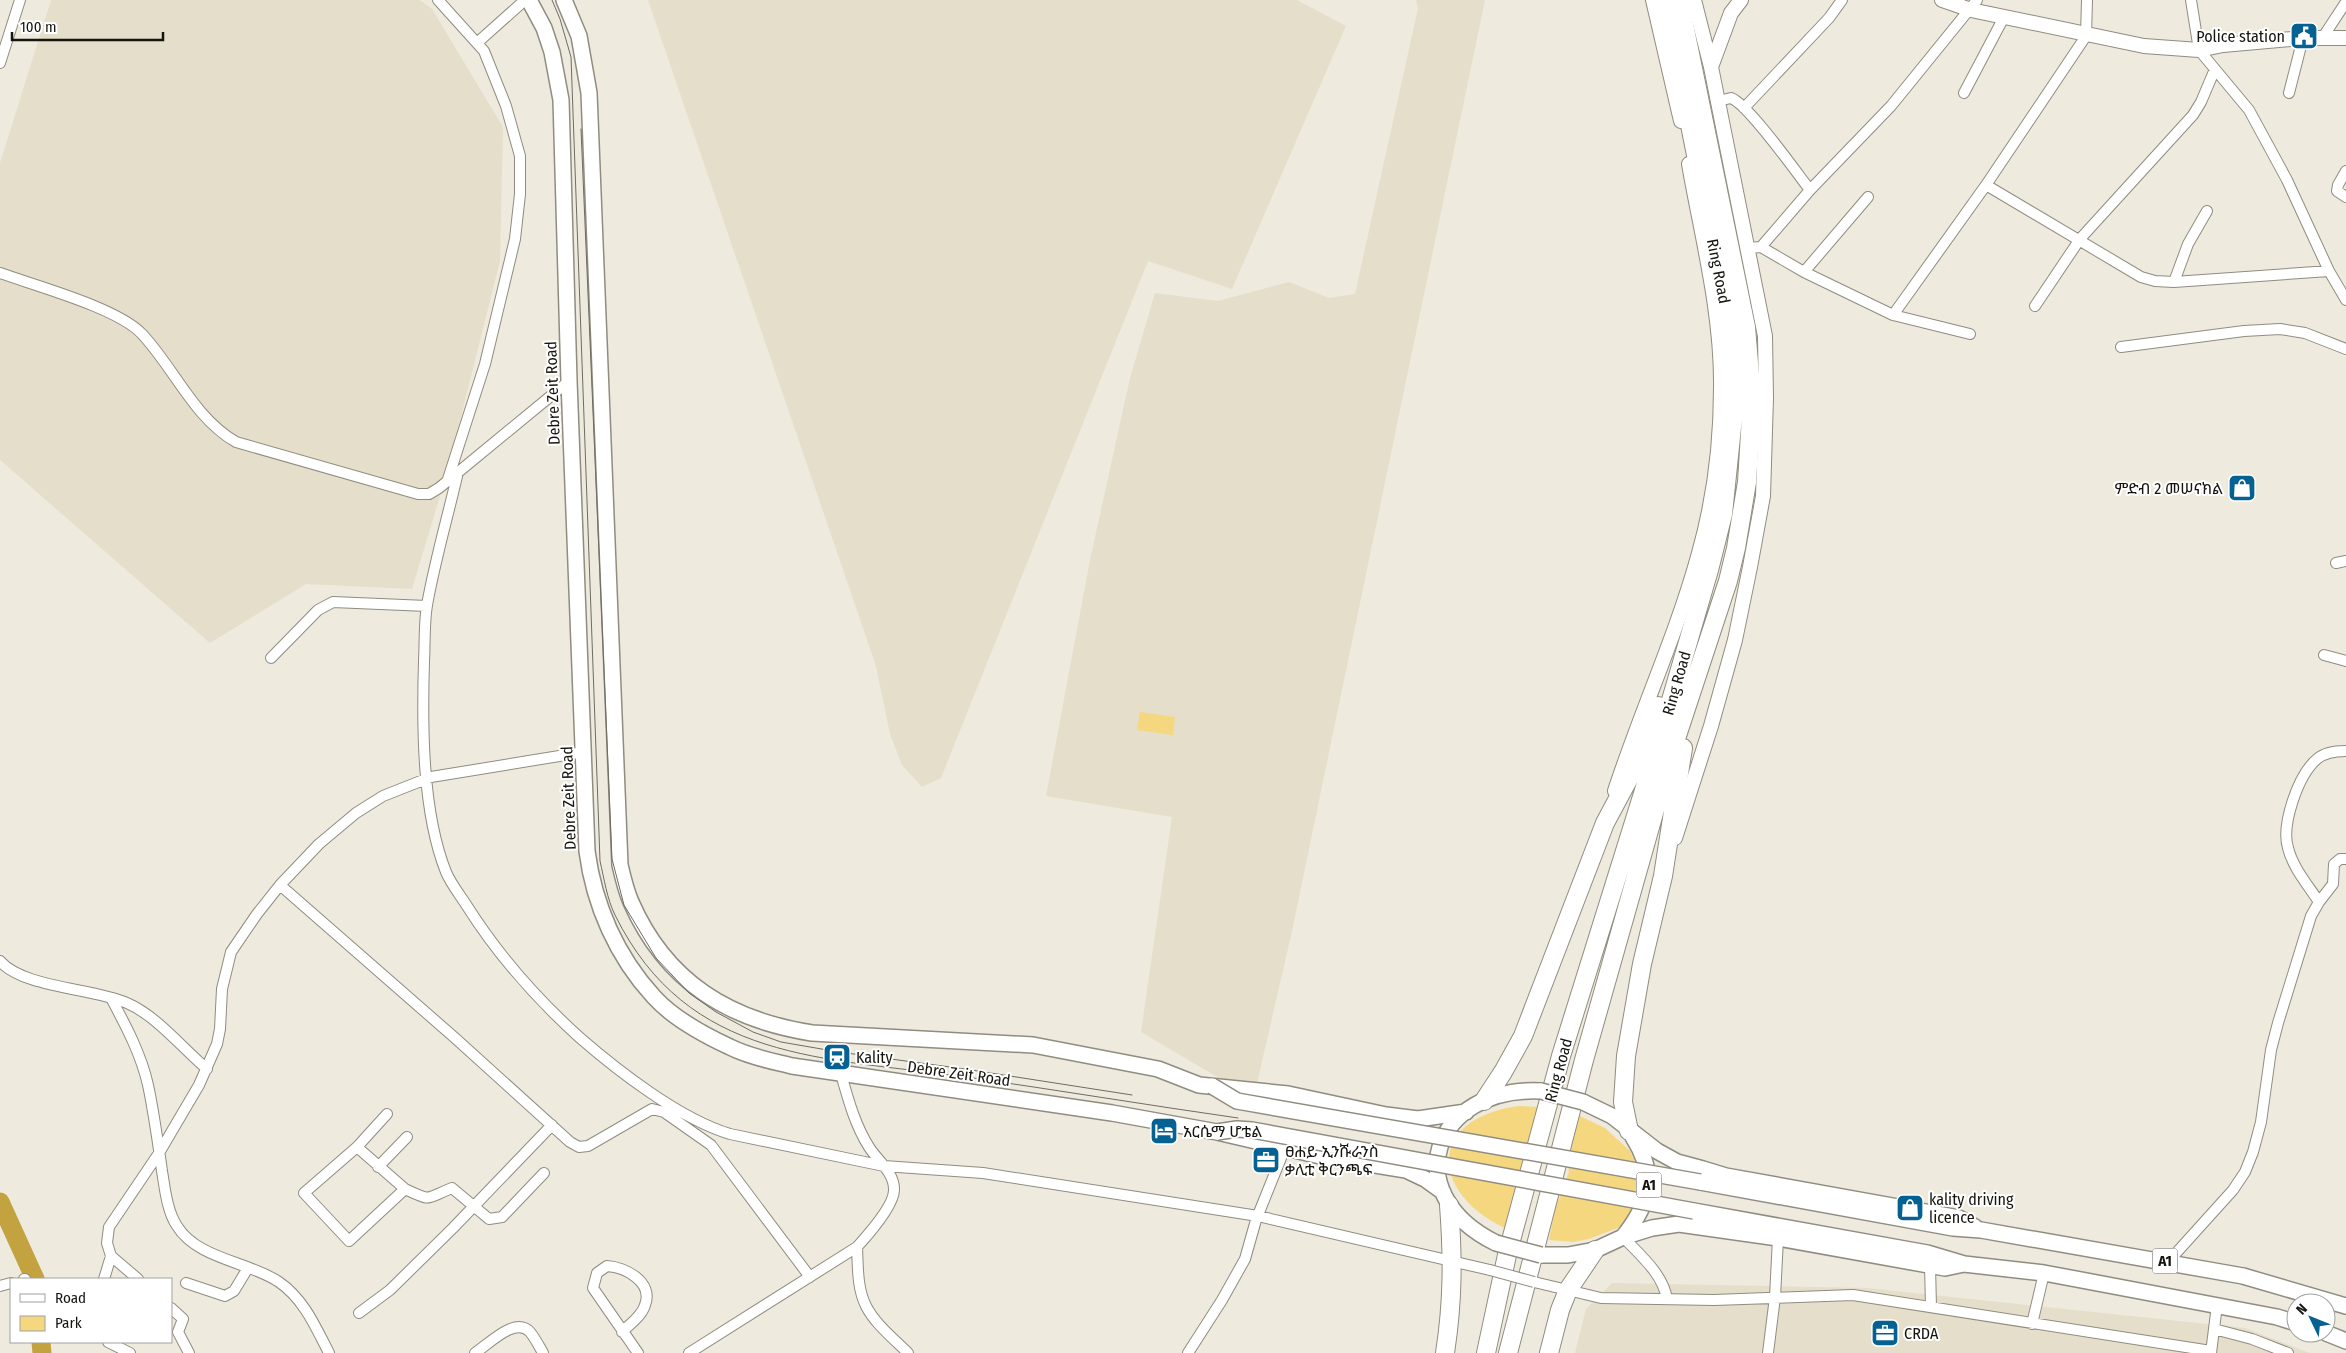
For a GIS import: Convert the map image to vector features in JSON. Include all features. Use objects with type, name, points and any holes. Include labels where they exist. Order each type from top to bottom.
[{"type":"highway","name":"Ring Road","points":[[1486,1353],[1507,1255],[1561,1056],[1628,846],[1694,623],[1723,514],[1733,437],[1735,389],[1731,330],[1675,1]]},
{"type":"highway","name":"Ring Road","points":[[1508,1353],[1584,1060],[1669,760],[1728,581],[1736,548],[1747,482],[1752,400],[1746,327],[1675,1]]},
{"type":"highway","points":[[1484,1101],[1504,1072],[1523,1036],[1606,824],[1635,767],[1681,644],[1694,623]]},
{"type":"highway","points":[[1629,1131],[1624,1102],[1626,1056],[1642,964],[1663,876],[1674,798],[1696,681]]},
{"type":"highway","points":[[1444,1353],[1452,1298],[1453,1262],[1446,1198]]},
{"type":"highway","points":[[1549,1353],[1560,1310],[1568,1290],[1595,1250]]},
{"type":"main road","name":"Debre Zeit Road","points":[[529,0],[544,28],[552,52],[561,100],[569,381],[587,851],[596,897],[610,932],[635,974],[656,998],[684,1021],[732,1048],[792,1066],[1112,1113],[1217,1132]]},
{"type":"main road","name":"Debre Zeit Road","points":[[564,0],[579,36],[589,93],[616,819],[620,865],[630,901],[641,924],[670,962],[696,989],[726,1008],[770,1025],[812,1033],[1033,1045],[1158,1069],[1199,1085],[1212,1086]]},
{"type":"main road","points":[[1212,1086],[1288,1094],[1386,1115],[1418,1119],[1466,1112]]},
{"type":"main road","points":[[1212,1086],[1237,1101],[1952,1228],[1981,1230]]},
{"type":"main road","name":"A1","points":[[1484,1101],[1526,1090],[1541,1091],[1583,1102],[1612,1116],[1629,1131],[1677,1162],[1703,1170],[1726,1176],[1960,1218],[1981,1230],[2243,1276],[2346,1306]]},
{"type":"main road","points":[[1446,1198],[1438,1176],[1438,1150],[1444,1132],[1466,1112],[1484,1101]]},
{"type":"main road","points":[[1217,1132],[1237,1129],[1252,1130],[1927,1253],[1964,1264]]},
{"type":"main road","name":"A1","points":[[1624,1237],[1643,1208],[1649,1188],[1647,1168],[1642,1151],[1629,1131]]},
{"type":"main road","points":[[1217,1132],[1320,1156],[1406,1170],[1446,1198]]},
{"type":"main road","name":"A1","points":[[1446,1198],[1477,1232],[1496,1243],[1541,1255],[1568,1255],[1595,1250],[1624,1237],[1652,1228],[1680,1224],[1778,1238],[1945,1268],[1964,1264],[2044,1273],[2217,1305],[2286,1321]]},
{"type":"street","points":[[0,63],[20,0]]},
{"type":"street","points":[[438,0],[478,42],[491,64],[518,148],[521,166],[518,222],[485,364],[448,480]]},
{"type":"street","points":[[478,42],[525,0]]},
{"type":"street","points":[[1711,67],[1731,13],[1741,0]]},
{"type":"street","points":[[1744,108],[1828,18],[1842,0]]},
{"type":"street","points":[[1942,0],[1974,5],[2004,17],[2086,36],[2144,46],[2199,50],[2223,45],[2303,38],[2346,38]]},
{"type":"street","points":[[1893,315],[1986,185],[2086,36],[2088,0]]},
{"type":"street","points":[[2191,0],[2199,50],[2249,110],[2287,180],[2329,271],[2346,300]]},
{"type":"street","points":[[1663,876],[1711,726],[1735,640],[1763,496],[1766,398],[1765,336],[1755,247],[1711,67],[1675,1]]},
{"type":"street","points":[[1606,824],[1634,735],[1668,646],[1700,551],[1714,479],[1720,428],[1719,334],[1685,138],[1675,1]]},
{"type":"street","points":[[2323,37],[2346,2]]},
{"type":"street","points":[[1755,247],[1891,106],[1974,5]]},
{"type":"street","points":[[1964,93],[2004,17]]},
{"type":"street","points":[[2289,93],[2303,38]]},
{"type":"street","points":[[2035,306],[2080,239],[2193,116],[2215,69]]},
{"type":"street","points":[[1718,101],[1731,98],[1736,100],[1779,148],[1810,190]]},
{"type":"street","points":[[2346,170],[2337,191],[2346,197]]},
{"type":"street","points":[[1986,185],[2080,239],[2141,278],[2174,282],[2329,271]]},
{"type":"street","points":[[1804,272],[1868,197]]},
{"type":"street","points":[[2174,282],[2188,244],[2207,211]]},
{"type":"street","points":[[1755,247],[1893,315],[1970,334]]},
{"type":"street","points":[[0,273],[122,318],[142,333],[216,428],[236,442],[418,494],[429,494],[448,480],[569,381]]},
{"type":"street","points":[[2121,346],[2244,331],[2280,329],[2305,333],[2346,349]]},
{"type":"street","points":[[458,472],[427,606],[424,684],[426,779],[435,832],[446,873],[482,929],[521,980],[554,1014],[621,1072],[708,1128],[884,1166],[983,1173],[1258,1216],[1490,1270],[1600,1298],[1714,1300],[1854,1295],[2211,1352],[2217,1305]]},
{"type":"street","points":[[271,658],[318,610],[333,602],[427,606]]},
{"type":"street","points":[[2324,655],[2346,661]]},
{"type":"street","points":[[2319,902],[2295,865],[2288,848],[2286,834],[2298,789],[2307,771],[2317,759],[2326,753],[2346,751]]},
{"type":"street","points":[[104,1278],[111,1256],[107,1242],[109,1227],[160,1153],[207,1069],[220,1029],[222,989],[231,952],[280,885],[320,844],[356,813],[383,796],[426,779],[584,752]]},
{"type":"street","points":[[2168,1262],[2233,1190],[2248,1165],[2261,1122],[2271,1050],[2299,952],[2319,902],[2333,884],[2334,864],[2336,861],[2346,859]]},
{"type":"street","points":[[280,885],[455,1038],[570,1142],[579,1147],[588,1146],[652,1109],[664,1112],[711,1145],[810,1277]]},
{"type":"street","points":[[1,964],[21,975],[111,998],[146,1014],[207,1069]]},
{"type":"street","points":[[111,998],[132,1036],[148,1084],[165,1190],[172,1217],[178,1228],[188,1238],[210,1252],[278,1281],[290,1290],[311,1319],[329,1353]]},
{"type":"street","points":[[689,1353],[857,1247],[877,1224],[894,1195],[891,1176],[868,1146],[858,1125],[849,1103],[841,1074]]},
{"type":"street","points":[[387,1114],[357,1147],[304,1193],[346,1240],[350,1240],[405,1189]]},
{"type":"street","points":[[359,1313],[390,1290],[552,1125]]},
{"type":"street","points":[[708,1128],[711,1145]]},
{"type":"street","points":[[378,1167],[407,1137]]},
{"type":"street","points":[[357,1147],[405,1189],[424,1199],[430,1199],[452,1188],[472,1207],[489,1219],[502,1217],[544,1173]]},
{"type":"street","points":[[1188,1353],[1222,1300],[1245,1259],[1258,1216],[1285,1148]]},
{"type":"street","points":[[1624,1237],[1656,1274],[1665,1288],[1667,1299]]},
{"type":"street","points":[[1768,1353],[1776,1297],[1778,1238]]},
{"type":"street","points":[[857,1247],[859,1285],[866,1306],[878,1323],[908,1353]]},
{"type":"street","points":[[111,1256],[137,1278]]},
{"type":"street","points":[[1930,1265],[1931,1307]]},
{"type":"street","points":[[622,1332],[646,1305],[646,1295],[642,1283],[634,1275],[620,1267],[607,1266],[597,1274],[593,1288],[622,1332],[636,1352]]},
{"type":"street","points":[[186,1284],[226,1296],[234,1291],[248,1268]]},
{"type":"street","points":[[2032,1324],[2044,1273]]},
{"type":"street","points":[[172,1309],[183,1319],[178,1332],[189,1353]]},
{"type":"street","points":[[475,1353],[513,1327],[521,1326],[531,1333],[543,1353]]},
{"type":"street","points":[[2214,1329],[2252,1338],[2288,1353]]},
{"type":"street","points":[[110,1343],[130,1353]]},
{"type":"shaded area","points":[[51,0],[420,0],[432,9],[503,127],[500,261],[446,476],[412,589],[306,584],[210,643],[0,460],[0,163]]},
{"type":"shaded area","points":[[648,0],[1297,0],[1346,26],[1232,289],[1148,261],[941,778],[922,787],[902,765],[890,734],[876,666]]},
{"type":"shaded area","points":[[1416,0],[1485,0],[1292,931],[1255,1092],[1219,1078],[1141,1032],[1172,817],[1046,796],[1090,560],[1130,378],[1155,293],[1218,301],[1289,282],[1329,298],[1355,294],[1418,8]]},
{"type":"shaded area","points":[[1612,1283],[1867,1288],[2245,1328],[2310,1353],[1575,1353],[1586,1309]]},
{"type":"green space","points":[[1140,712],[1175,717],[1173,735],[1137,730]]},
{"type":"green space","points":[[1518,1106],[1541,1107],[1512,1231],[1486,1217],[1466,1200],[1454,1181],[1449,1162],[1453,1143],[1465,1127],[1487,1114]]},
{"type":"green space","points":[[1580,1116],[1605,1128],[1630,1151],[1642,1185],[1630,1218],[1620,1227],[1589,1239],[1573,1242],[1549,1240],[1555,1209],[1569,1172],[1567,1157]]},
{"type":"waterway","points":[[0,1202],[35,1278]]},
{"type":"waterway","points":[[41,1343],[42,1353]]},
{"type":"tram line","points":[[552,0],[560,19],[571,57],[600,861],[612,909],[645,964],[681,1000],[721,1026],[765,1044],[812,1056],[862,1064],[966,1077],[1238,1118]]},
{"type":"tram line","points":[[581,129],[612,859],[624,905],[656,958],[689,993],[716,1012],[753,1032],[781,1042],[839,1052],[1132,1095]]},
{"type":"place","name":"Police station","points":[[2304,36]]},
{"type":"place","name":"ምድብ 2 መሠናክል","points":[[2242,488]]},
{"type":"place","name":"Kality","points":[[837,1057]]},
{"type":"place","name":"አርሴማ ሆቴል","points":[[1164,1131]]},
{"type":"place","name":"ፀሐይ ኢንሹራንስ ቃሊቲ ቅርንጫፍ","points":[[1266,1160]]},
{"type":"place","name":"kality driving licence","points":[[1910,1208]]},
{"type":"place","name":"CRDA","points":[[1885,1333]]}]
